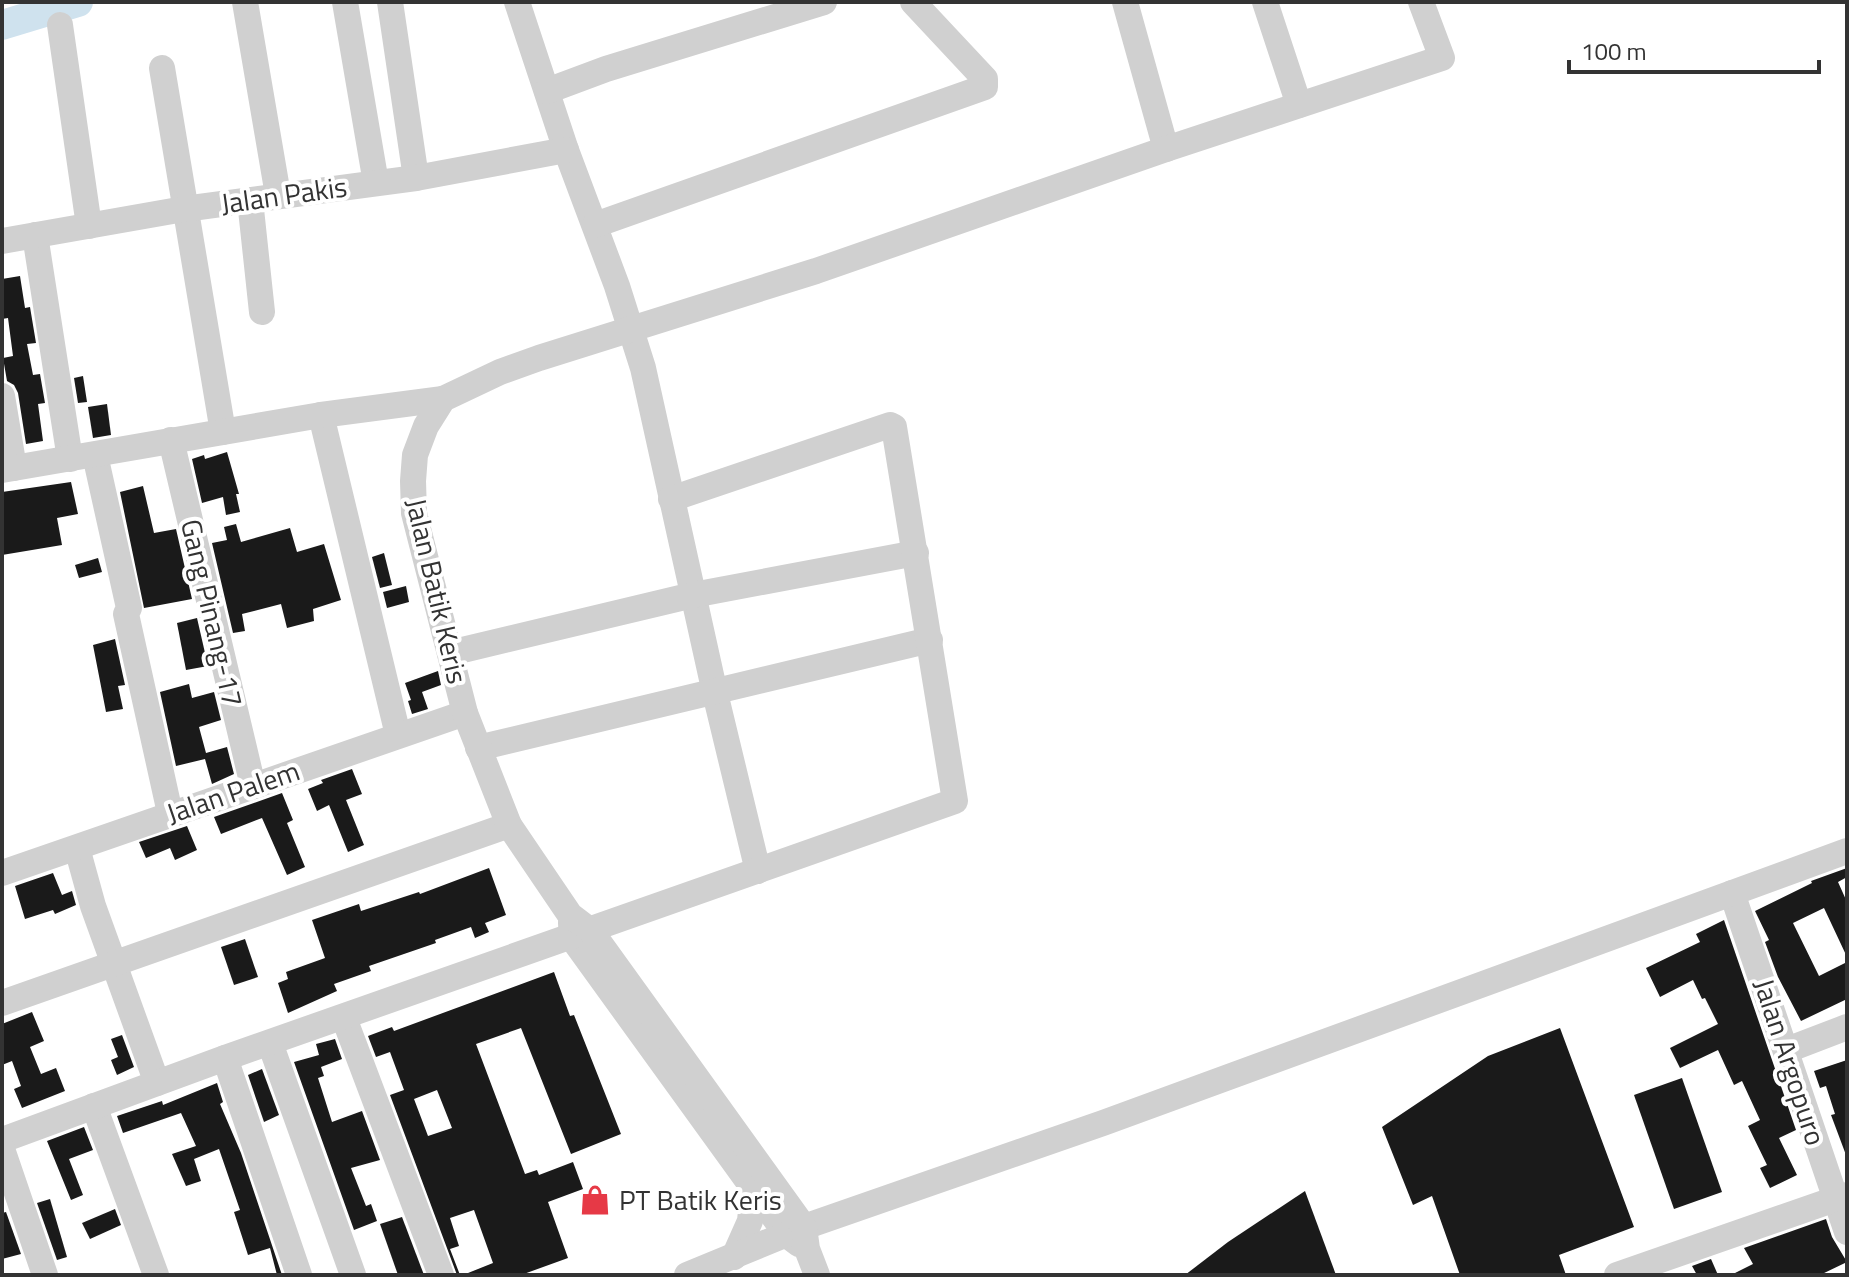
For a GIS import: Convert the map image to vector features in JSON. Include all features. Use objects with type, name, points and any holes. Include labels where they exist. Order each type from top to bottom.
[{"type":"street","points":[[245,2],[278,195]]},
{"type":"street","points":[[345,2],[376,183]]},
{"type":"street","points":[[390,2],[416,178]]},
{"type":"street","points":[[517,2],[566,150],[632,328],[758,871]]},
{"type":"street","points":[[547,91],[606,69],[824,2]]},
{"type":"street","points":[[595,225],[985,87],[985,79],[913,2]]},
{"type":"street","points":[[1125,2],[1166,149]]},
{"type":"street","points":[[1265,2],[1299,105]]},
{"type":"street","points":[[2,396],[8,469],[321,415],[443,399],[500,372],[830,266],[1166,149],[1442,58],[1421,2]]},
{"type":"street","points":[[60,25],[89,226]]},
{"type":"street","points":[[162,68],[223,432]]},
{"type":"street","name":"Jalan Pakis","points":[[2,241],[184,209],[416,178],[566,150]]},
{"type":"street","points":[[250,200],[262,312]]},
{"type":"street","points":[[35,235],[82,457],[129,608],[126,614],[170,813]]},
{"type":"street","name":"Jalan Batik Keris","points":[[443,399],[415,455],[413,481],[417,530],[465,713],[478,748],[509,825],[578,928],[709,1110]]},
{"type":"street","points":[[321,415],[398,735]]},
{"type":"street","points":[[2,1140],[344,1018],[578,928],[758,871],[955,801],[916,553],[892,425],[671,499]]},
{"type":"street","name":"Gang Pinang-17","points":[[171,440],[253,786]]},
{"type":"street","points":[[450,653],[693,595],[916,553]]},
{"type":"street","points":[[478,748],[930,640]]},
{"type":"street","name":"Jalan Palem","points":[[2,873],[465,713]]},
{"type":"street","points":[[2,1003],[509,825]]},
{"type":"street","points":[[77,848],[93,906],[157,1083]]},
{"type":"street","points":[[687,1275],[799,1237],[1847,851]]},
{"type":"street","name":"Jalan Argopuro","points":[[1732,893],[1841,1197],[1847,1232]]},
{"type":"street","points":[[344,1018],[441,1275]]},
{"type":"street","points":[[1787,1050],[1847,1027]]},
{"type":"street","points":[[270,1043],[353,1275]]},
{"type":"street","points":[[225,1058],[299,1275]]},
{"type":"street","points":[[94,1106],[156,1275]]},
{"type":"street","points":[[709,1110],[753,1190],[799,1237]]},
{"type":"street","points":[[709,1110],[799,1237],[817,1275]]},
{"type":"street","points":[[2,1149],[45,1275]]},
{"type":"street","points":[[734,1257],[750,1221],[753,1190]]},
{"type":"street","points":[[1617,1275],[1841,1197]]},
{"type":"building","points":[[20,276],[25,308],[30,307],[36,343],[27,344],[33,375],[40,374],[45,403],[38,404],[43,441],[26,444],[18,393],[14,385],[7,381],[3,358],[13,356],[8,318],[2,319],[2,279]]},
{"type":"building","points":[[83,376],[87,402],[78,403],[74,378]]},
{"type":"building","points":[[107,404],[111,435],[93,438],[88,407]]},
{"type":"building","points":[[227,452],[239,494],[236,494],[240,512],[226,515],[223,497],[202,503],[192,459],[204,455],[205,459]]},
{"type":"building","points":[[71,482],[78,514],[57,518],[62,545],[2,555],[2,492]]},
{"type":"building","points":[[143,486],[154,533],[176,529],[192,599],[144,608],[120,492]]},
{"type":"building","points":[[236,524],[241,542],[290,528],[297,552],[324,544],[341,600],[313,609],[314,621],[287,628],[281,604],[242,614],[245,631],[233,633],[212,543],[227,540],[224,527]]},
{"type":"building","points":[[384,553],[392,585],[380,588],[372,557]]},
{"type":"building","points":[[98,558],[102,572],[79,578],[75,565]]},
{"type":"building","points":[[406,586],[409,602],[387,608],[383,592]]},
{"type":"building","points":[[197,618],[208,666],[186,670],[177,623]]},
{"type":"building","points":[[115,639],[125,685],[118,686],[123,709],[106,712],[93,645]]},
{"type":"building","points":[[438,671],[441,685],[422,692],[428,709],[412,714],[405,683]]},
{"type":"building","points":[[189,684],[192,698],[214,692],[221,720],[199,727],[206,753],[227,747],[234,774],[212,784],[205,759],[176,766],[160,692]]},
{"type":"building","points":[[352,769],[362,794],[346,800],[364,845],[348,852],[329,805],[317,811],[308,789],[323,783],[321,780]]},
{"type":"building","points":[[282,793],[293,820],[287,823],[305,867],[287,875],[262,818],[221,834],[214,817]]},
{"type":"building","points":[[187,826],[197,850],[175,860],[170,848],[146,858],[139,842]]},
{"type":"building","points":[[489,868],[506,915],[485,923],[489,932],[475,938],[471,927],[435,940],[436,943],[369,966],[371,971],[334,984],[337,991],[288,1013],[278,983],[288,979],[286,972],[325,958],[312,920],[359,904],[361,911],[420,894]]},
{"type":"building","points":[[1847,868],[1847,877],[1838,882],[1847,902],[1847,957],[1824,908],[1793,923],[1819,976],[1847,962],[1847,999],[1801,1021],[1778,977],[1765,942],[1769,940],[1755,911],[1811,881]]},
{"type":"building","points":[[53,873],[62,895],[72,891],[76,905],[55,914],[53,910],[25,919],[15,886]]},
{"type":"building","points":[[1724,920],[1796,1130],[1779,1138],[1797,1175],[1770,1188],[1760,1168],[1767,1165],[1748,1126],[1760,1120],[1742,1081],[1734,1085],[1718,1050],[1680,1068],[1670,1048],[1718,1024],[1705,998],[1702,999],[1693,980],[1660,997],[1646,968],[1700,942],[1696,934]]},
{"type":"building","points":[[245,939],[258,977],[234,985],[221,947]]},
{"type":"building","points":[[554,972],[621,1134],[571,1154],[521,1028],[476,1044],[525,1174],[537,1170],[539,1175],[573,1162],[583,1189],[548,1202],[568,1258],[521,1275],[463,1275],[493,1263],[474,1210],[450,1218],[459,1246],[450,1249],[460,1275],[457,1275],[390,1095],[404,1090],[390,1052],[376,1057],[368,1036],[392,1027],[394,1031]],"holes":[[[437,1090],[452,1128],[428,1136],[414,1099]]]},
{"type":"building","points":[[32,1012],[44,1041],[30,1047],[41,1074],[56,1068],[65,1091],[22,1108],[14,1089],[21,1086],[12,1061],[2,1065],[2,1024]]},
{"type":"building","points":[[1560,1028],[1634,1227],[1559,1255],[1566,1275],[1460,1275],[1432,1196],[1413,1205],[1382,1127],[1488,1056]]},
{"type":"building","points":[[122,1035],[134,1067],[117,1075],[111,1060],[118,1057],[111,1039]]},
{"type":"building","points":[[335,1039],[342,1059],[321,1067],[324,1076],[318,1078],[332,1122],[362,1111],[380,1160],[351,1168],[366,1206],[371,1204],[377,1221],[354,1230],[294,1062],[319,1055],[316,1044]]},
{"type":"building","points":[[1847,1060],[1846,1155],[1831,1115],[1835,1114],[1826,1086],[1820,1088],[1814,1071]]},
{"type":"building","points":[[262,1069],[279,1115],[264,1122],[248,1075]]},
{"type":"building","points":[[1682,1078],[1722,1192],[1674,1209],[1634,1095]]},
{"type":"building","points":[[217,1083],[223,1102],[220,1104],[241,1153],[282,1275],[277,1275],[270,1248],[248,1255],[234,1212],[240,1210],[219,1149],[194,1159],[201,1181],[186,1186],[172,1154],[196,1146],[181,1113],[123,1133],[117,1116],[162,1101],[163,1105]]},
{"type":"building","points":[[84,1127],[93,1150],[69,1159],[83,1195],[71,1200],[47,1141]]},
{"type":"building","points":[[1305,1191],[1336,1275],[1185,1275],[1228,1242]]},
{"type":"building","points":[[50,1199],[67,1257],[57,1260],[37,1203]]},
{"type":"building","points":[[115,1209],[121,1225],[90,1239],[82,1223]]},
{"type":"building","points":[[6,1212],[21,1254],[2,1259],[2,1213]]},
{"type":"building","points":[[402,1217],[424,1275],[398,1275],[380,1224]]},
{"type":"building","points":[[1826,1219],[1832,1237],[1847,1262],[1820,1275],[1731,1275],[1753,1264],[1744,1248]]},
{"type":"building","points":[[1711,1259],[1718,1275],[1697,1275],[1692,1266]]},
{"type":"waterway","points":[[2,25],[78,2]]},
{"type":"place","name":"PT Batik Keris","points":[[595,1200]]}]
